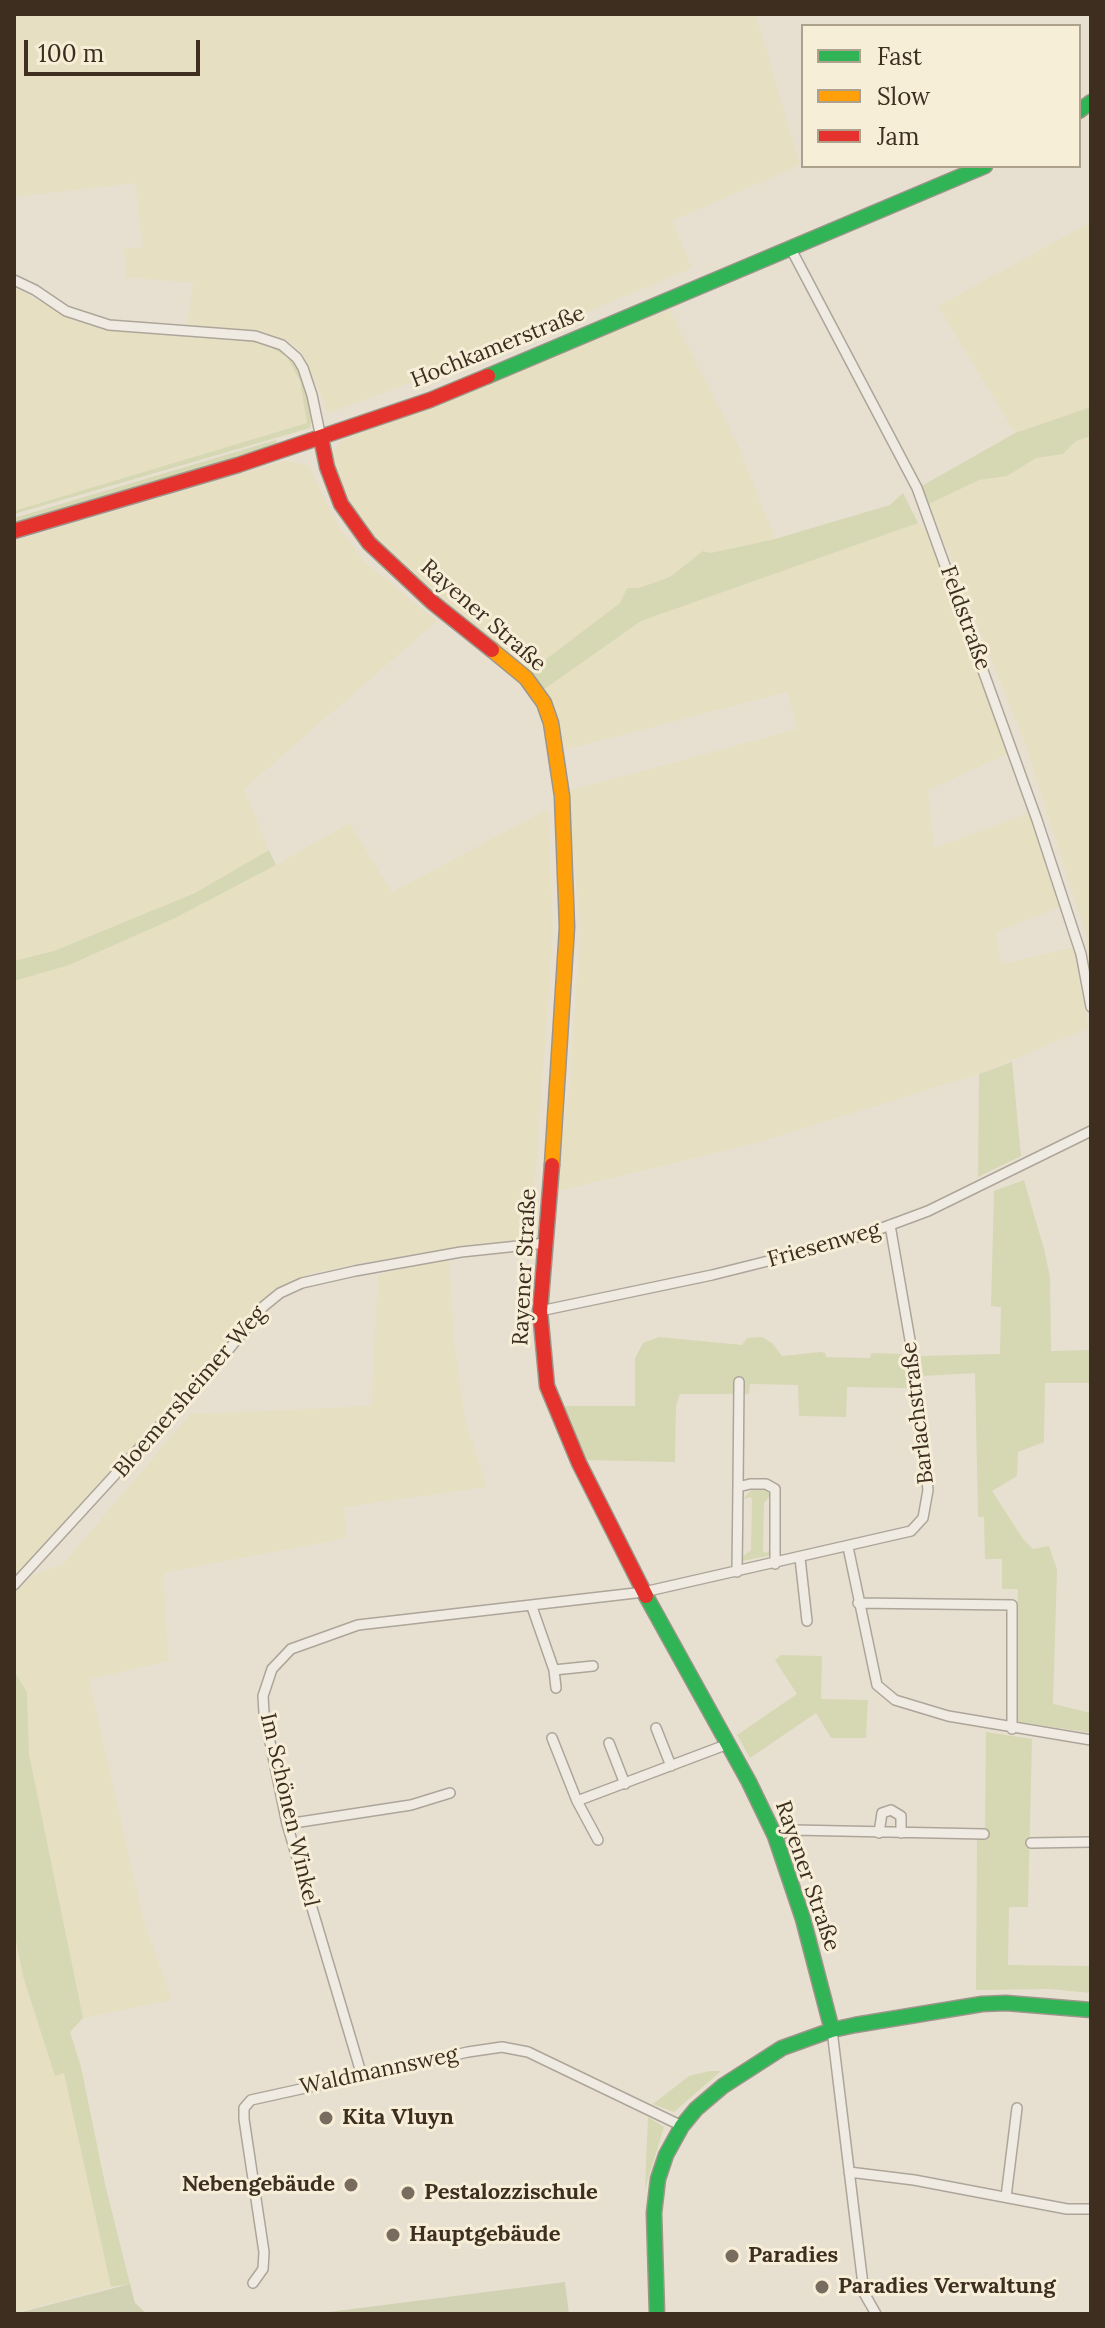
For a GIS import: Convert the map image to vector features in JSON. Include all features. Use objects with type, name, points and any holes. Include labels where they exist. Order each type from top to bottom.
[{"type":"street","name":"Hochkamerstraße","points":[[14,531],[193,479],[430,400],[980,168]]},
{"type":"street","name":"Feldstraße","points":[[791,249],[917,488],[1042,835],[1081,954],[1091,1007]]},
{"type":"street","points":[[14,280],[66,311],[109,325],[255,336],[282,345],[303,368],[321,438]]},
{"type":"street","name":"Rayener Straße","points":[[321,438],[341,504],[361,533],[381,556],[423,593],[526,678],[544,703],[551,723],[562,796],[567,927],[559,1083],[540,1311],[543,1367],[553,1406],[644,1592],[775,1836],[803,1919],[832,2030],[864,2293],[876,2314]]},
{"type":"street","name":"Friesenweg","points":[[540,1311],[712,1275],[820,1248],[890,1225],[992,1181],[1091,1131]]},
{"type":"street","name":"Barlachstraße","points":[[644,1592],[911,1531],[923,1518],[928,1490],[914,1363],[890,1225]]},
{"type":"street","name":"Bloemersheimer Weg","points":[[14,1585],[221,1359],[264,1306],[280,1293],[302,1283],[355,1271],[461,1252],[546,1243]]},
{"type":"street","points":[[737,1572],[739,1382]]},
{"type":"street","points":[[738,1487],[766,1484],[775,1489],[775,1564]]},
{"type":"street","points":[[848,1547],[877,1685],[895,1700],[948,1716],[1091,1740]]},
{"type":"street","points":[[800,1558],[807,1621]]},
{"type":"street","name":"Im Schönen Winkel","points":[[362,2076],[287,1824],[264,1713],[263,1696],[272,1669],[291,1649],[358,1625],[644,1592]]},
{"type":"street","points":[[858,1603],[1012,1605],[1012,1729]]},
{"type":"street","points":[[532,1607],[554,1670],[556,1688]]},
{"type":"street","points":[[554,1670],[593,1666]]},
{"type":"street","points":[[656,1728],[671,1766]]},
{"type":"street","points":[[552,1738],[577,1801],[598,1840]]},
{"type":"street","points":[[609,1743],[625,1784]]},
{"type":"street","points":[[577,1801],[728,1744]]},
{"type":"street","points":[[287,1824],[411,1805],[450,1793]]},
{"type":"street","points":[[879,1833],[882,1813],[891,1810],[901,1816],[901,1833]]},
{"type":"street","points":[[775,1836],[794,1830],[984,1834]]},
{"type":"street","points":[[1031,1843],[1091,1842]]},
{"type":"street","points":[[657,2314],[655,2202],[666,2155],[682,2126],[705,2101],[765,2057],[832,2030],[982,2004],[1018,2003],[1091,2010]]},
{"type":"street","name":"Waldmannsweg","points":[[253,2283],[263,2269],[264,2252],[244,2108],[251,2100],[502,2047],[528,2052],[682,2126]]},
{"type":"street","points":[[1006,2197],[1017,2108]]},
{"type":"street","points":[[849,2172],[884,2175],[1067,2209],[1091,2209]]},
{"type":"shaded area","points":[[14,14],[756,14],[800,165],[672,221],[692,268],[470,361],[328,413],[305,357],[291,342],[261,332],[187,326],[193,283],[126,277],[124,249],[143,247],[135,183],[14,197]]},
{"type":"shaded area","points":[[1091,222],[1091,407],[1015,433],[938,306]]},
{"type":"shaded area","points":[[14,287],[77,322],[173,336],[255,342],[274,347],[287,357],[296,371],[307,423],[14,511]]},
{"type":"shaded area","points":[[669,309],[739,448],[775,539],[711,553],[703,551],[670,577],[639,588],[627,588],[620,603],[528,673],[437,598],[378,544],[347,503],[333,465],[334,449],[344,439],[453,399]]},
{"type":"shaded area","points":[[1091,436],[1091,980],[1086,935],[1024,741],[929,504],[979,480],[1007,476],[1036,458],[1063,454],[1076,441]]},
{"type":"shaded area","points":[[283,461],[305,464],[310,468],[338,526],[365,562],[437,621],[244,789],[269,850],[195,893],[54,951],[14,961],[14,541]]},
{"type":"shaded area","points":[[918,523],[926,530],[939,557],[1010,753],[928,790],[934,848],[1029,813],[1060,907],[997,932],[1001,964],[1074,947],[1088,1028],[979,1074],[759,1142],[555,1192],[570,1081],[580,930],[568,791],[797,729],[787,692],[564,750],[559,722],[543,690],[641,621]]},
{"type":"shaded area","points":[[548,809],[553,931],[531,1238],[460,1246],[350,1265],[309,1274],[270,1294],[14,1583],[14,981],[69,965],[175,918],[349,823],[392,892]]},
{"type":"shaded area","points":[[449,1258],[454,1340],[465,1420],[487,1487],[344,1507],[346,1538],[163,1573],[169,1661],[89,1679],[144,1922],[172,2000],[83,2018],[29,1754],[27,1692],[14,1671],[14,1592],[32,1576],[63,1564],[190,1414],[371,1406],[378,1275]]},
{"type":"shaded area","points":[[14,1931],[23,1976],[55,2075],[64,2072],[111,2287],[14,2313]]},
{"type":"green space","points":[[216,338],[253,339],[279,347],[292,359],[307,393],[312,418],[310,428],[14,514],[14,511],[307,423],[300,381],[287,357],[265,344]]},
{"type":"green space","points":[[1091,407],[1091,436],[1076,441],[1063,454],[1036,458],[1007,476],[979,480],[929,504],[920,487],[1015,433]]},
{"type":"green space","points":[[276,440],[278,447],[14,525],[14,518]]},
{"type":"green space","points":[[903,493],[918,523],[641,621],[543,690],[528,673],[620,603],[627,588],[639,588],[670,577],[703,551],[711,553],[775,539],[890,505]]},
{"type":"green space","points":[[269,850],[276,865],[175,918],[69,965],[14,981],[14,961],[54,951],[195,893]]},
{"type":"green space","points":[[1012,1062],[1021,1156],[978,1177],[979,1074]]},
{"type":"green space","points":[[1024,1180],[1050,1277],[1051,1351],[1091,1350],[1091,1383],[1045,1383],[1044,1442],[1018,1452],[1017,1476],[992,1491],[1033,1549],[1049,1546],[1057,1570],[1053,1704],[1091,1713],[1091,1733],[1015,1721],[1018,1589],[1002,1589],[1002,1559],[985,1559],[984,1517],[978,1517],[975,1373],[923,1376],[919,1356],[1000,1354],[1001,1307],[991,1306],[994,1191]]},
{"type":"green space","points":[[659,1337],[742,1345],[747,1338],[762,1337],[772,1343],[782,1356],[820,1352],[825,1353],[826,1357],[870,1358],[871,1353],[902,1354],[908,1388],[847,1387],[846,1417],[799,1416],[798,1385],[750,1384],[749,1394],[680,1394],[676,1406],[675,1462],[586,1460],[564,1406],[635,1406],[635,1358],[643,1343]]},
{"type":"green space","points":[[753,1488],[763,1488],[771,1495],[764,1503],[763,1552],[770,1550],[772,1555],[742,1561],[742,1557],[751,1550],[752,1499],[743,1499]]},
{"type":"green space","points":[[781,1655],[822,1656],[821,1699],[868,1700],[866,1738],[831,1738],[816,1713],[750,1758],[737,1735],[797,1694],[775,1660]]},
{"type":"green space","points":[[14,1671],[27,1692],[29,1754],[83,2018],[70,2032],[81,2067],[130,2284],[111,2287],[64,2073],[55,2076],[23,1976],[14,1931]]},
{"type":"green space","points":[[986,1732],[1032,1739],[1028,1907],[1009,1907],[1008,1965],[1091,1966],[1091,1993],[1050,1989],[976,1990],[977,1837],[985,1837]]},
{"type":"green space","points":[[721,2071],[674,2112],[653,2104],[689,2076]]},
{"type":"green space","points":[[648,2117],[664,2127],[645,2189]]},
{"type":"green space","points":[[565,2282],[569,2314],[313,2314]]},
{"type":"green space","points":[[130,2284],[135,2303],[147,2314],[14,2314]]},
{"type":"traffic: fast","points":[[1081,110],[1091,102]]},
{"type":"traffic: fast","points":[[488,376],[980,168]]},
{"type":"traffic: fast","points":[[646,1596],[749,1782],[775,1836],[803,1919],[832,2030]]},
{"type":"traffic: fast","points":[[657,2314],[654,2213],[658,2179],[666,2155],[682,2126],[723,2086],[782,2048],[855,2025],[982,2004],[1091,2010]]},
{"type":"traffic: slow","points":[[492,650],[526,678],[544,703],[551,723],[562,796],[567,927],[552,1165]]},
{"type":"traffic: jam","points":[[14,531],[238,465],[430,400],[488,376]]},
{"type":"traffic: jam","points":[[321,438],[327,467],[341,504],[369,543],[432,602],[492,650]]},
{"type":"traffic: jam","points":[[552,1165],[540,1311],[547,1386],[579,1463],[646,1596]]},
{"type":"place","name":"Kita Vluyn","points":[[326,2118]]},
{"type":"place","name":"Nebengebäude","points":[[351,2185]]},
{"type":"place","name":"Pestalozzischule","points":[[408,2193]]},
{"type":"place","name":"Hauptgebäude","points":[[393,2235]]},
{"type":"place","name":"Paradies","points":[[732,2256]]},
{"type":"place","name":"Paradies Verwaltung","points":[[822,2287]]}]
